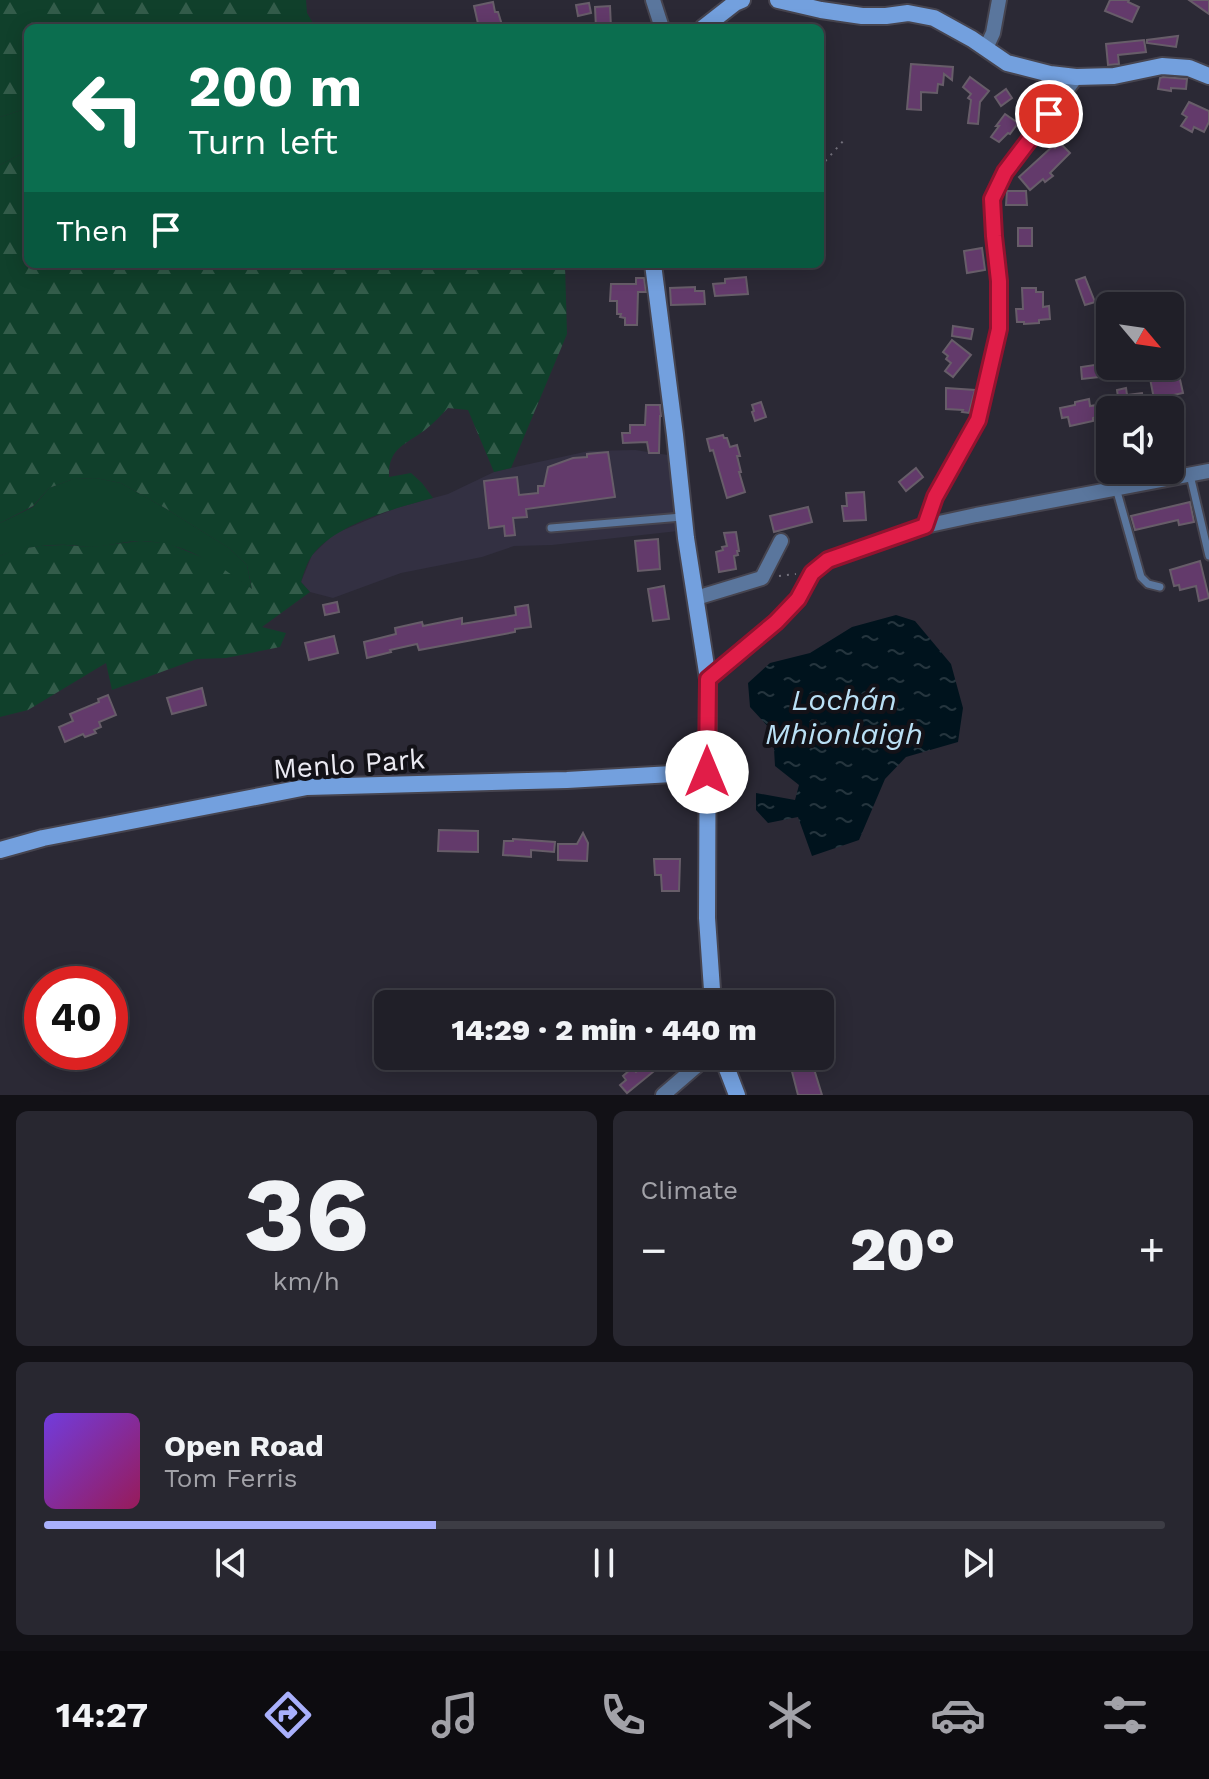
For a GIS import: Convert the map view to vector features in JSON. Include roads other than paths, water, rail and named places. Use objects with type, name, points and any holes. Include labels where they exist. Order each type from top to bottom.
[{"type":"street","points":[[653,0],[661,24]]},
{"type":"street","points":[[708,24],[742,0]]},
{"type":"street","points":[[778,0],[862,16],[908,13],[934,18],[1007,63],[1050,74],[1114,76],[1162,66],[1189,68],[1209,76]]},
{"type":"street","points":[[986,48],[993,33],[999,0]]},
{"type":"street","points":[[925,526],[935,497],[978,420],[999,329],[999,281],[992,199],[1005,172],[1076,77]]},
{"type":"street","points":[[653,268],[684,517],[708,679],[707,918],[712,990]]},
{"type":"street","points":[[708,679],[776,622],[798,599],[812,573],[828,560],[925,526],[1209,471]]},
{"type":"street","points":[[696,598],[762,578],[781,541]]},
{"type":"street","name":"Menlo Park","points":[[0,850],[43,838],[307,787],[567,780],[707,772]]},
{"type":"street","points":[[663,1095],[692,1070]]},
{"type":"street","points":[[727,1070],[737,1095]]},
{"type":"lane","points":[[1190,475],[1209,556]]},
{"type":"lane","points":[[1116,488],[1141,577],[1148,584],[1160,587]]},
{"type":"lane","points":[[551,528],[684,517]]},
{"type":"water","name":"Lochán Mhionlaigh","points":[[896,615],[915,621],[951,664],[963,708],[958,742],[906,757],[885,779],[859,840],[812,856],[798,817],[768,823],[756,810],[756,793],[795,800],[799,785],[775,766],[773,732],[750,707],[748,683],[770,663],[810,653],[852,627]]}]
